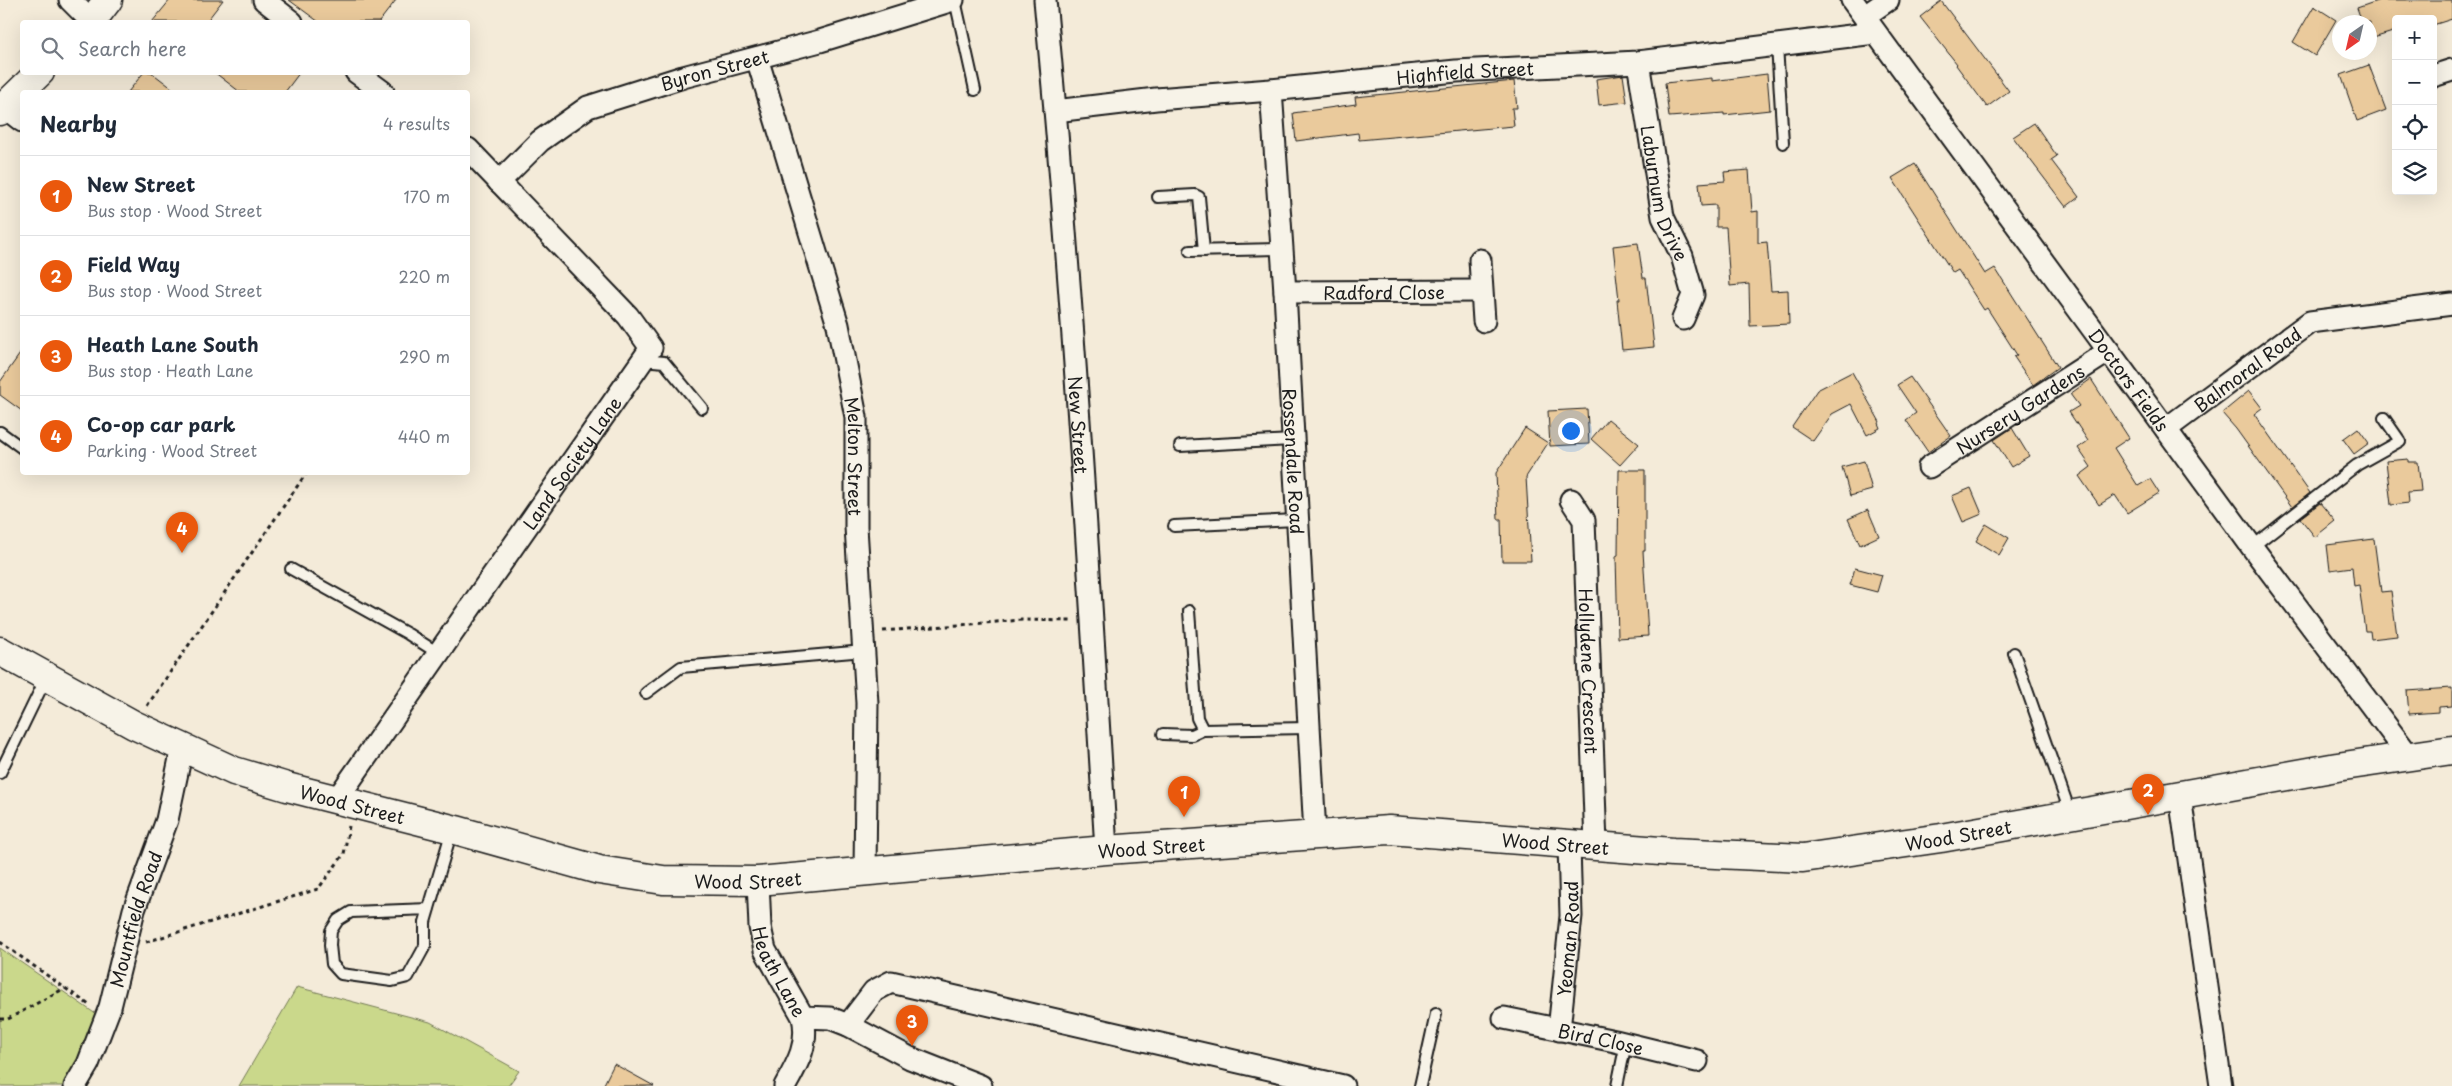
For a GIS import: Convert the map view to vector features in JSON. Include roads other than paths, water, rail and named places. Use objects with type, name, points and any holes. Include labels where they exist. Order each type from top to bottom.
[{"type":"street","points":[[70,0],[90,20]]},
{"type":"street","points":[[93,20],[108,0]]},
{"type":"street","points":[[264,0],[289,20]]},
{"type":"street","name":"Byron Street","points":[[499,182],[540,141],[588,107],[682,77],[757,58],[954,0]]},
{"type":"street","name":"New Street","points":[[1045,0],[1055,111],[1092,621],[1106,850]]},
{"type":"street","points":[[1864,17],[1888,0]]},
{"type":"street","name":"Highfield Street","points":[[1055,111],[1156,99],[1272,90],[1456,71],[1638,62],[1777,45],[1864,17]]},
{"type":"street","name":"Doctors Fields","points":[[1864,17],[2252,547],[2409,756]]},
{"type":"street","name":"Melton Street","points":[[757,58],[838,325],[856,417],[856,527],[867,703],[865,870]]},
{"type":"street","name":"Laburnum Drive","points":[[1638,62],[1663,217],[1682,256],[1693,295],[1683,319]]},
{"type":"street","points":[[2437,75],[2452,70]]},
{"type":"street","points":[[26,90],[38,75]]},
{"type":"street","points":[[360,75],[381,90]]},
{"type":"street","name":"Rossendale Road","points":[[1272,90],[1315,834]]},
{"type":"street","points":[[9,113],[20,98]]},
{"type":"street","points":[[470,151],[628,316],[651,348],[643,360]]},
{"type":"street","points":[[1480,260],[1484,321]]},
{"type":"street","name":"Radford Close","points":[[1285,292],[1481,291]]},
{"type":"street","name":"Balmoral Road","points":[[2166,429],[2310,322],[2452,304]]},
{"type":"street","name":"Nursery Gardens","points":[[1929,467],[2109,351]]},
{"type":"street","name":"Land Society Lane","points":[[345,801],[438,652],[643,360]]},
{"type":"street","name":"Hollydene Crescent","points":[[1571,500],[1584,520],[1596,845]]},
{"type":"street","name":"Wood Street","points":[[0,652],[134,725],[182,749],[234,771],[287,787],[452,829],[599,870],[664,880],[758,881],[1106,850],[1389,830],[1672,852],[1803,858],[1941,838],[2071,816],[2337,766],[2452,750]]},
{"type":"street","name":"Mountfield Road","points":[[75,1086],[88,1064],[106,1017],[134,910],[168,820],[182,749]]},
{"type":"street","points":[[2180,796],[2221,1086]]},
{"type":"street","name":"Yeoman Road","points":[[1559,1030],[1571,916],[1570,845]]},
{"type":"street","name":"Heath Lane","points":[[758,881],[760,927],[765,950],[803,1017],[830,1018],[848,1024],[903,1054],[981,1086]]},
{"type":"street","points":[[848,1024],[874,991],[891,982],[1343,1086]]},
{"type":"street","points":[[785,1086],[803,1052],[805,1028],[803,1017]]},
{"type":"street","name":"Bird Close","points":[[1504,1018],[1698,1061]]},
{"type":"lane","points":[[954,0],[976,90]]},
{"type":"lane","points":[[1777,45],[1783,142]]},
{"type":"lane","points":[[1158,197],[1195,195],[1198,197],[1204,250]]},
{"type":"lane","points":[[1190,251],[1282,249]]},
{"type":"lane","points":[[643,360],[664,362],[702,408]]},
{"type":"lane","points":[[2252,547],[2357,465],[2400,441],[2384,418]]},
{"type":"lane","points":[[0,432],[20,447]]},
{"type":"lane","points":[[1180,446],[1292,440]]},
{"type":"lane","points":[[1174,526],[1297,520]]},
{"type":"lane","points":[[291,569],[438,652]]},
{"type":"lane","points":[[1188,611],[1197,718],[1203,730]]},
{"type":"lane","points":[[646,693],[681,667],[863,642]]},
{"type":"lane","points":[[2014,653],[2071,816]]},
{"type":"lane","points":[[0,773],[46,678]]},
{"type":"lane","points":[[1163,734],[1192,735],[1203,730],[1310,728]]},
{"type":"lane","points":[[429,909],[351,912],[338,920],[331,931],[332,964],[341,974],[392,981],[408,978],[425,946],[425,922],[429,909],[452,829]]},
{"type":"lane","points":[[1420,1086],[1436,1014]]},
{"type":"lane","points":[[1617,1086],[1626,1044]]},
{"type":"place","name":"Co-op car park","points":[[182,553]]},
{"type":"place","name":"Field Way","points":[[2148,815]]},
{"type":"place","name":"New Street","points":[[1184,817]]},
{"type":"place","name":"Heath Lane South","points":[[912,1046]]}]
